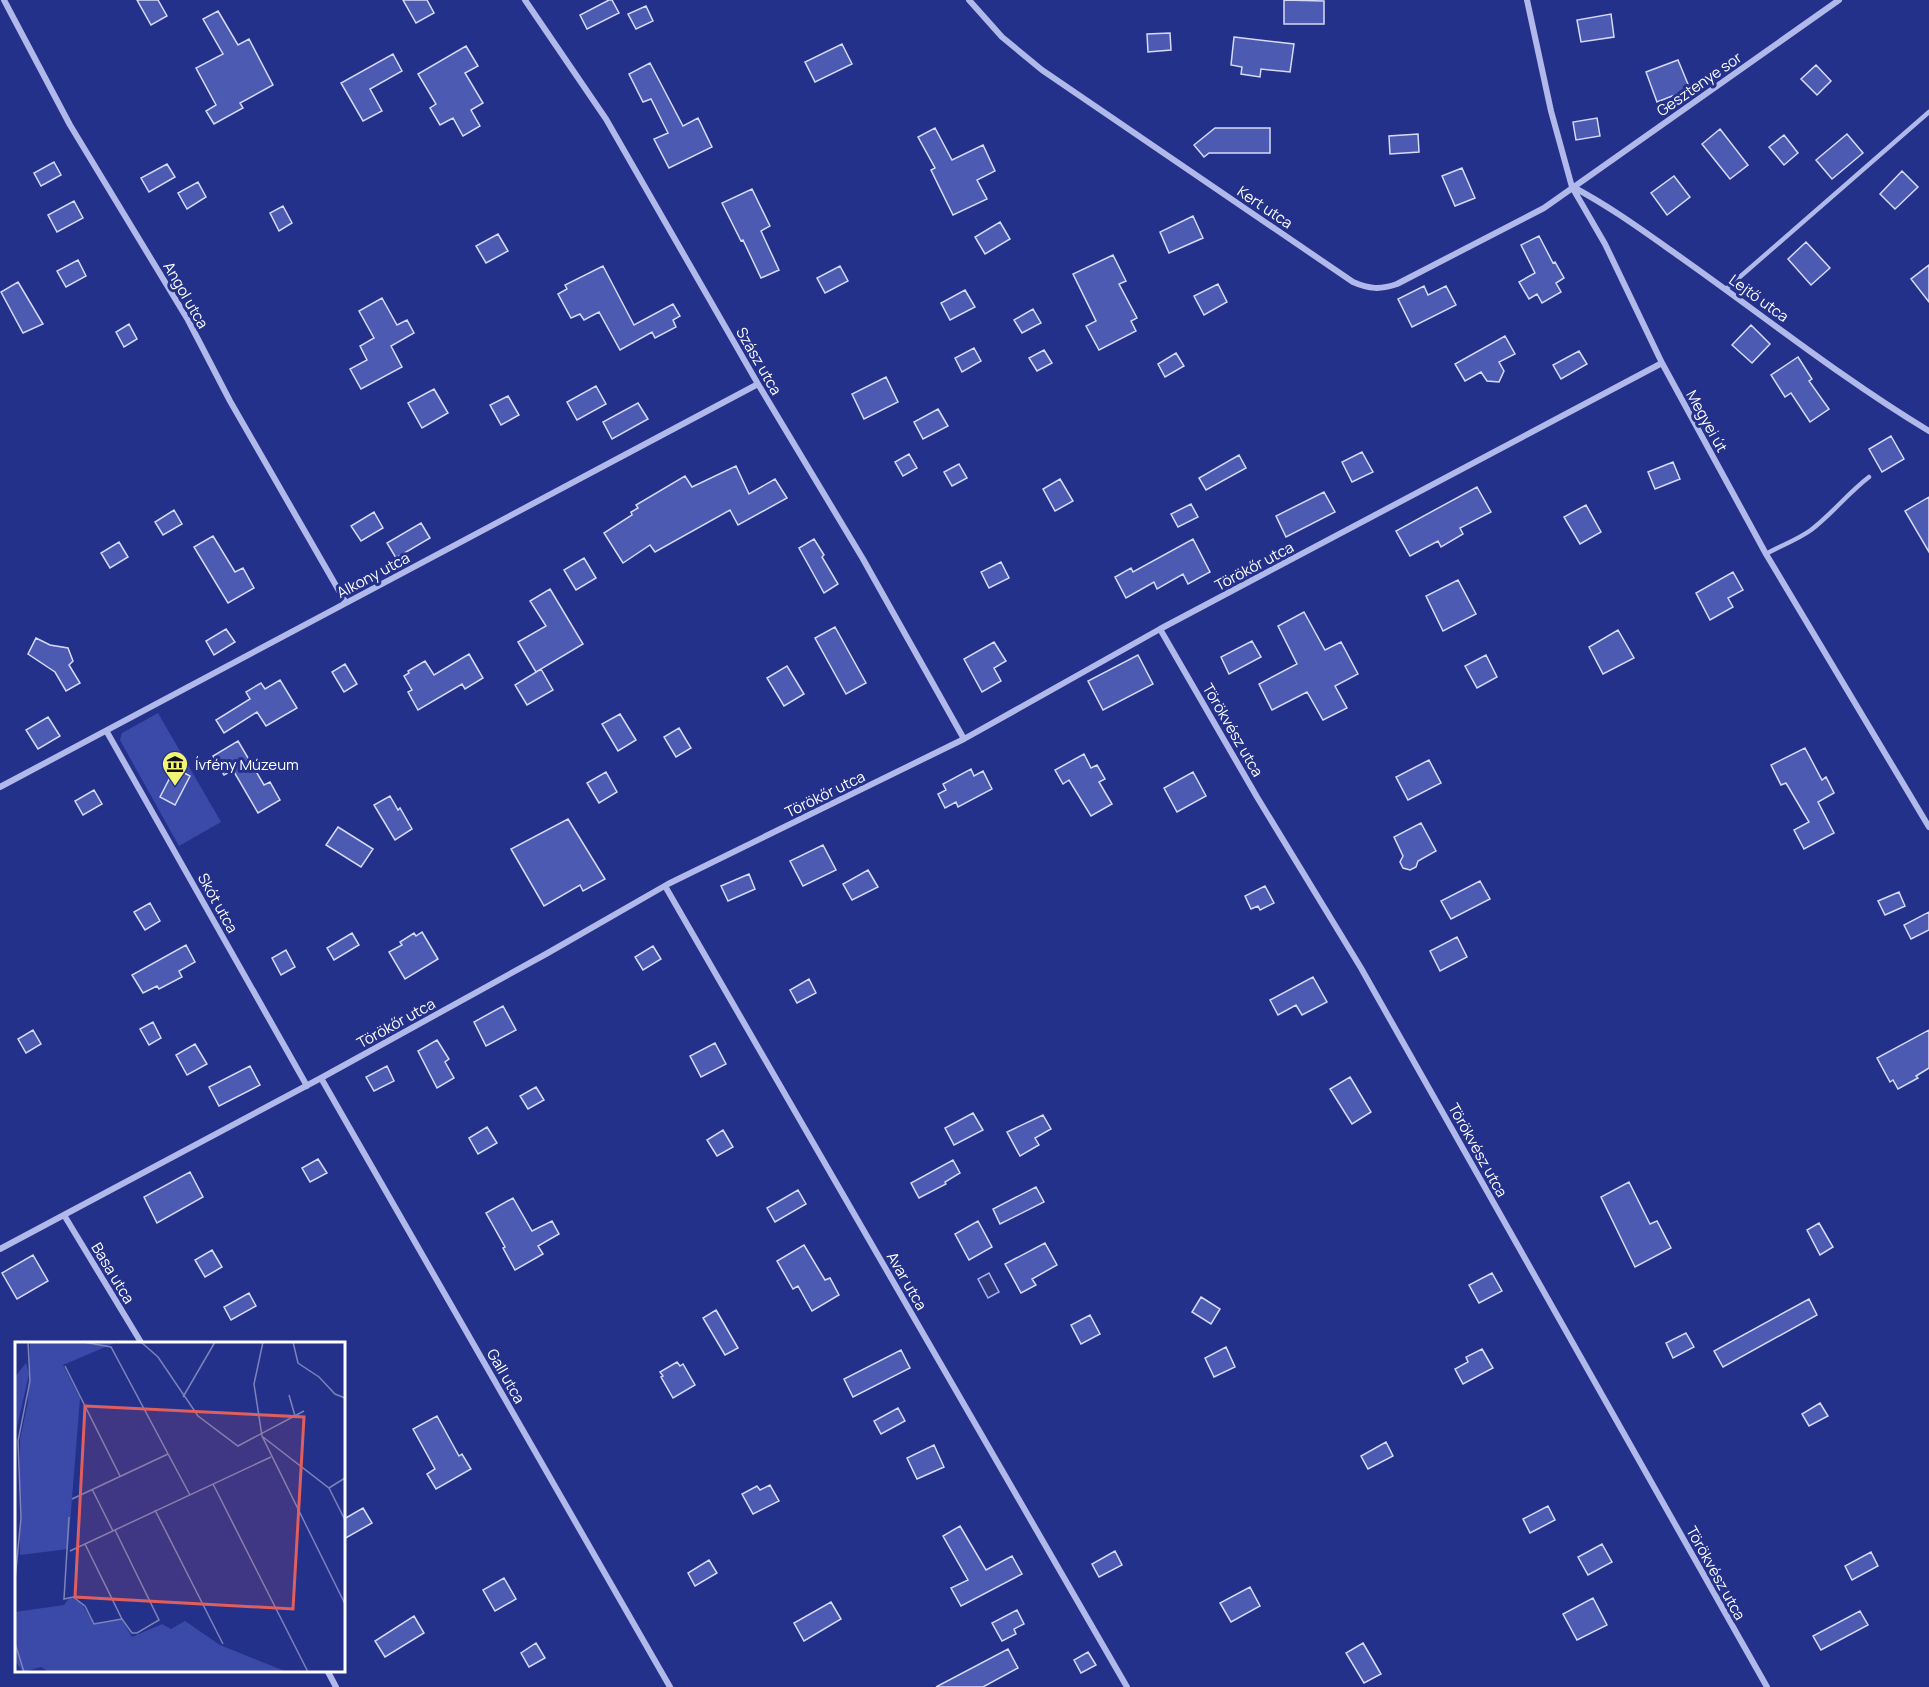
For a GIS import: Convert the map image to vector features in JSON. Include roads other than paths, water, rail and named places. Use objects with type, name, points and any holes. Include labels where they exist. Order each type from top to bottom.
[{"type":"street","name":"Angol utca","points":[[4,0],[70,125],[188,320],[241,420],[346,603]]},
{"type":"street","name":"Szász utca","points":[[525,0],[606,119],[758,384],[863,559],[964,739]]},
{"type":"street","name":"Kert utca","points":[[969,0],[1002,37],[1042,70],[1365,287],[1380,289],[1396,284],[1544,208],[1572,187]]},
{"type":"street","name":"Megyei út","points":[[1527,0],[1551,111],[1572,187],[1605,244],[1662,363],[1766,554],[1929,827]]},
{"type":"street","name":"Gesztenye sor","points":[[1572,187],[1839,0]]},
{"type":"street","name":"Lejtő utca","points":[[1572,187],[1599,201],[1726,288],[1884,404],[1929,432]]},
{"type":"street","name":"Törökőr utca","points":[[0,1249],[307,1086],[665,886],[964,739],[1160,629],[1662,363]]},
{"type":"street","name":"Alkony utca","points":[[0,787],[758,384]]},
{"type":"street","name":"Törökvész utca","points":[[1160,629],[1257,797],[1361,968],[1767,1687]]},
{"type":"street","name":"Skót utca","points":[[107,732],[307,1086]]},
{"type":"street","name":"Avar utca","points":[[665,886],[1127,1687]]},
{"type":"street","name":"Gall utca","points":[[321,1078],[670,1687]]},
{"type":"street","name":"Basa utca","points":[[64,1215],[141,1342]]},
{"type":"street","points":[[328,1672],[336,1687]]},
{"type":"lane","points":[[1726,288],[1929,112]]},
{"type":"lane","points":[[1766,554],[1809,531],[1836,510],[1851,491],[1869,477]]},
{"type":"water","points":[[989,1273],[999,1292],[988,1298],[978,1279]]},
{"type":"place","name":"Ívfény Múzeum","points":[[175,787]]}]
